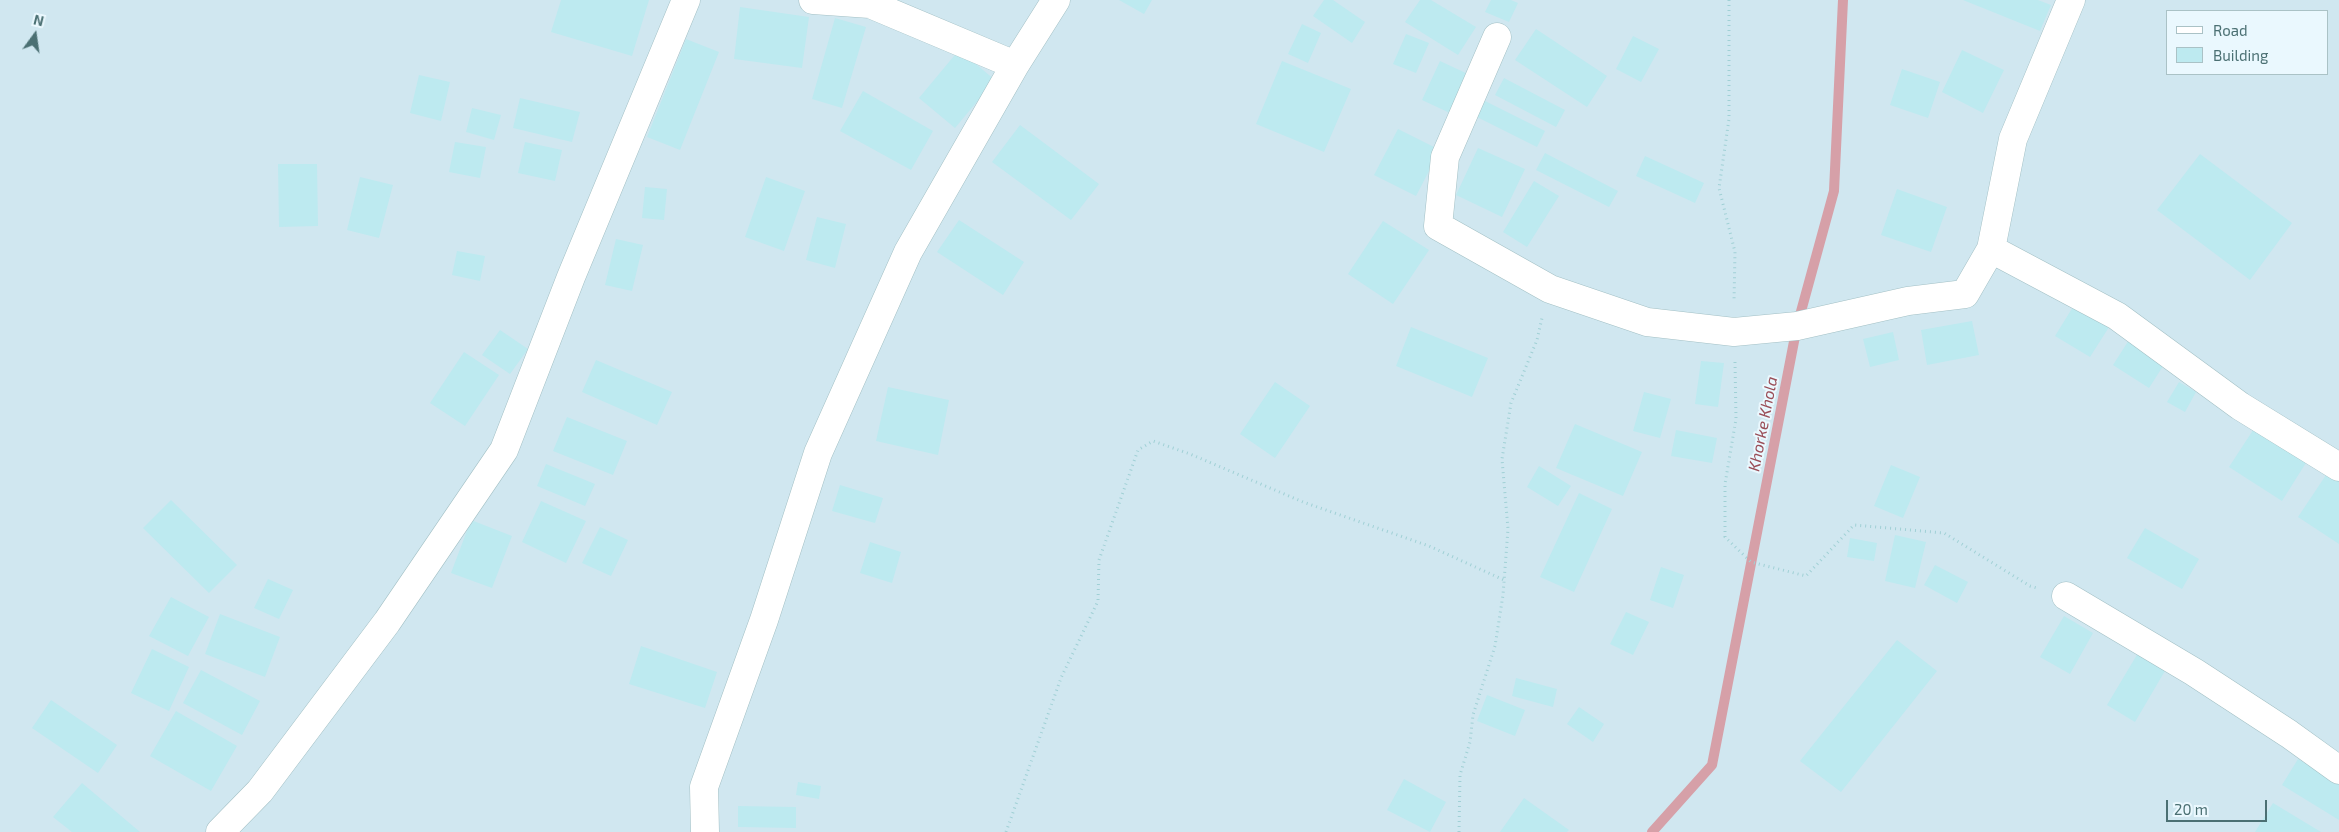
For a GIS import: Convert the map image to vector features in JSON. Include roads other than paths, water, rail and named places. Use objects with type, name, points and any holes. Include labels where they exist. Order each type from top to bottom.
[{"type":"street","points":[[220,832],[260,791],[387,622],[504,450],[571,277],[686,0]]},
{"type":"street","points":[[813,0],[870,4],[1015,65]]},
{"type":"street","points":[[705,832],[704,788],[764,620],[818,452],[908,252],[1015,65],[1056,0]]},
{"type":"street","points":[[1497,37],[1445,157],[1438,226],[1550,289],[1647,322],[1734,332],[1797,326],[1908,301],[1965,294],[1991,249],[2013,139],[2071,0]]},
{"type":"street","points":[[1991,249],[2117,316],[2240,406],[2339,467]]},
{"type":"street","points":[[2066,596],[2194,672],[2289,734],[2339,770]]},
{"type":"waterway","name":"Khorke Khola","points":[[1652,832],[1712,765],[1797,326],[1834,191],[1843,0]]}]
